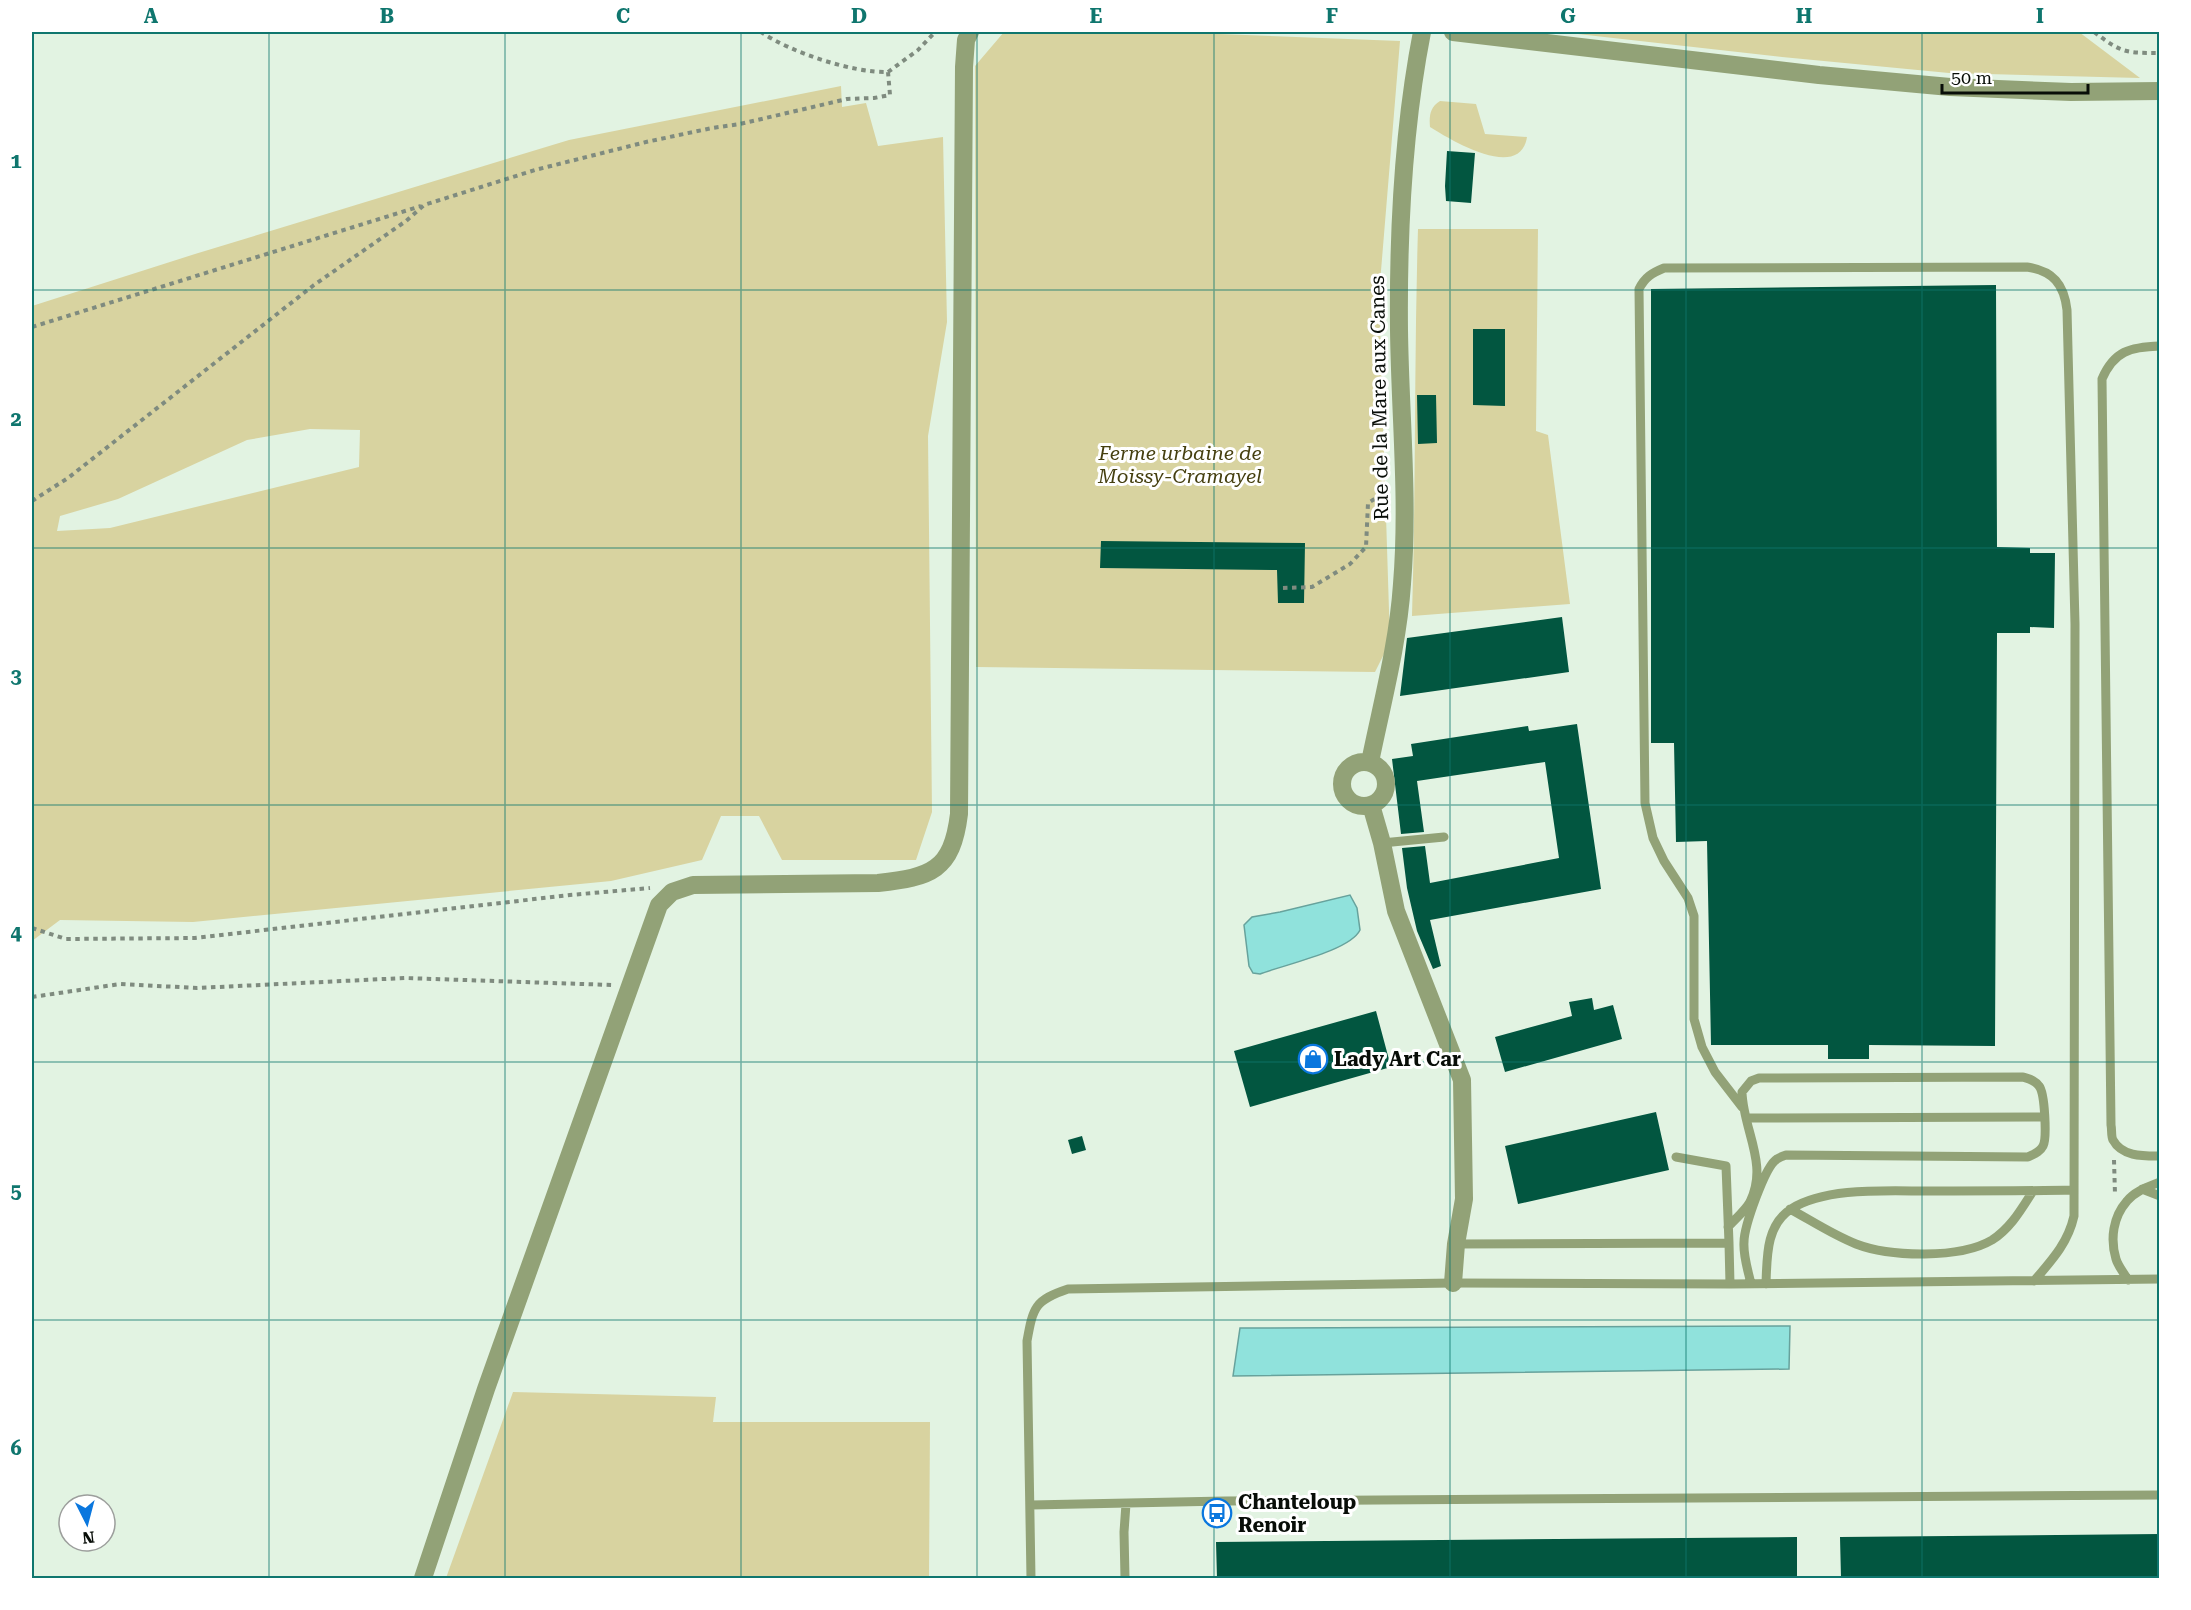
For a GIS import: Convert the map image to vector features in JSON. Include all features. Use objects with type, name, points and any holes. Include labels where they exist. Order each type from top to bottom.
[{"type":"street","points":[[423,1578],[486,1389],[660,905],[672,892],[693,885],[878,883],[908,880],[931,873],[946,859],[956,839],[959,814],[964,67],[966,40],[970,32]]},
{"type":"street","name":"Rue de la Mare aux Canes","points":[[1370,762],[1396,636],[1402,583],[1404,492],[1399,329],[1401,214],[1411,98],[1422,32]]},
{"type":"street","points":[[1453,32],[1797,73],[1950,87],[2071,92],[2160,91]]},
{"type":"street","points":[[1358,762],[1370,762],[1381,769],[1386,780],[1385,793],[1371,805],[1357,805],[1350,801],[1342,781],[1352,765],[1358,762]]},
{"type":"street","points":[[1371,805],[1382,843],[1396,911],[1462,1080],[1464,1199],[1456,1244],[1453,1283]]},
{"type":"lane","points":[[1728,1227],[1749,1204],[1758,1175],[1754,1142],[1742,1107],[1715,1072],[1702,1047],[1694,1019],[1694,916],[1688,898],[1664,861],[1653,838],[1645,803],[1639,289],[1643,281],[1651,274],[1664,268],[2026,267],[2042,269],[2059,284],[2065,295],[2067,310],[2075,624],[2074,1216],[2071,1231],[2059,1253],[2034,1281]]},
{"type":"lane","points":[[2160,346],[2146,346],[2124,351],[2108,364],[2102,379],[2111,1125],[2113,1140],[2124,1150],[2136,1156],[2160,1156]]},
{"type":"lane","points":[[1382,843],[1444,837]]},
{"type":"lane","points":[[1742,1107],[1742,1092],[1751,1081],[1760,1078],[2023,1077],[2033,1080],[2040,1086],[2043,1094],[2045,1143],[2040,1151],[2028,1157],[1786,1155],[1777,1159],[1768,1168],[1746,1221],[1743,1240],[1751,1284]]},
{"type":"lane","points":[[1746,1118],[2044,1117]]},
{"type":"lane","points":[[1676,1157],[1726,1166],[1730,1284]]},
{"type":"lane","points":[[2128,1280],[2116,1261],[2113,1238],[2116,1219],[2127,1200],[2142,1189],[2160,1182]]},
{"type":"lane","points":[[2142,1189],[2160,1196]]},
{"type":"lane","points":[[1766,1284],[1768,1245],[1777,1223],[1790,1209],[1812,1200],[1849,1192],[2074,1190]]},
{"type":"lane","points":[[1790,1209],[1857,1244],[1903,1253],[1942,1254],[1969,1249],[1992,1240],[2013,1222],[2033,1191]]},
{"type":"lane","points":[[1456,1244],[1729,1243]]},
{"type":"lane","points":[[1031,1578],[1027,1341],[1030,1321],[1037,1305],[1050,1295],[1068,1290],[1453,1283],[1766,1284],[2160,1279]]},
{"type":"lane","points":[[1031,1505],[1238,1501],[2160,1495]]},
{"type":"lane","points":[[1125,1578],[1126,1504]]},
{"type":"path","points":[[761,32],[804,53],[875,72],[888,72],[918,50],[934,32]]},
{"type":"path","points":[[2094,32],[2113,46],[2128,53],[2160,53]]},
{"type":"path","points":[[32,327],[535,170],[624,147],[740,124],[847,99],[890,95],[888,72]]},
{"type":"path","points":[[32,501],[68,478],[298,298],[406,221],[424,205]]},
{"type":"path","points":[[1283,588],[1312,587],[1350,564],[1366,547],[1368,503],[1381,495],[1404,492]]},
{"type":"path","points":[[32,928],[66,939],[195,938],[570,895],[659,888]]},
{"type":"path","points":[[32,997],[120,984],[197,988],[405,978],[631,985]]},
{"type":"path","points":[[2113,1140],[2116,1219]]},
{"type":"green space","name":"Ferme urbaine de Moissy-Cramayel","points":[[1004,32],[1166,32],[1400,41],[1379,295],[1390,642],[1375,672],[976,667],[975,66]]},
{"type":"green space","points":[[1560,32],[2079,32],[2140,78],[1949,73]]},
{"type":"green space","points":[[841,86],[842,107],[866,103],[878,146],[943,137],[947,322],[928,436],[932,812],[916,860],[782,860],[759,816],[721,816],[702,860],[611,881],[193,922],[60,920],[32,941],[32,306],[569,140]],"holes":[[[310,429],[360,430],[359,467],[110,528],[57,531],[60,516],[118,499],[247,440]]]},
{"type":"green space","points":[[1440,101],[1476,104],[1485,134],[1527,137],[1522,150],[1512,156],[1499,157],[1484,154],[1440,133],[1430,127],[1430,119],[1432,109]]},
{"type":"green space","points":[[1418,229],[1538,229],[1536,431],[1548,435],[1570,604],[1412,616]]},
{"type":"green space","points":[[513,1392],[716,1397],[713,1422],[930,1422],[929,1578],[446,1578]]},
{"type":"water","points":[[1350,895],[1357,908],[1360,930],[1354,938],[1330,951],[1260,974],[1253,973],[1249,966],[1244,925],[1252,917]]},
{"type":"water","points":[[1790,1326],[1789,1369],[1233,1376],[1240,1328]]},
{"type":"building","points":[[1447,151],[1475,153],[1471,203],[1446,201]]},
{"type":"building","points":[[1996,285],[1997,547],[2030,548],[2030,553],[2055,553],[2054,628],[2030,627],[2030,633],[1997,633],[1995,1046],[1869,1045],[1869,1059],[1828,1059],[1828,1045],[1711,1045],[1707,841],[1676,842],[1674,743],[1651,743],[1651,289]]},
{"type":"building","points":[[1473,329],[1505,329],[1505,406],[1473,405]]},
{"type":"building","points":[[1417,395],[1436,395],[1437,443],[1418,444]]},
{"type":"building","points":[[1101,541],[1305,543],[1304,603],[1278,603],[1277,570],[1100,568]]},
{"type":"building","points":[[1562,617],[1569,672],[1400,696],[1407,638]]},
{"type":"building","points":[[1577,724],[1601,889],[1430,920],[1441,966],[1433,969],[1417,931],[1407,888],[1402,848],[1425,846],[1430,883],[1559,858],[1545,762],[1417,781],[1424,832],[1401,834],[1392,759],[1413,756],[1411,744],[1528,726],[1529,731]]},
{"type":"building","points":[[1592,998],[1594,1010],[1613,1005],[1622,1039],[1505,1072],[1495,1037],[1572,1016],[1569,1002]]},
{"type":"building","points":[[1376,1011],[1391,1067],[1250,1107],[1234,1051]]},
{"type":"building","points":[[1656,1112],[1669,1170],[1518,1204],[1505,1146]]},
{"type":"building","points":[[1082,1136],[1086,1150],[1072,1154],[1068,1140]]},
{"type":"building","points":[[2160,1534],[2160,1578],[1841,1578],[1840,1537]]},
{"type":"building","points":[[1797,1537],[1797,1578],[1217,1578],[1216,1542]]},
{"type":"place","name":"Lady Art Car","points":[[1313,1059]]},
{"type":"place","name":"Chanteloup Renoir","points":[[1217,1513]]}]
